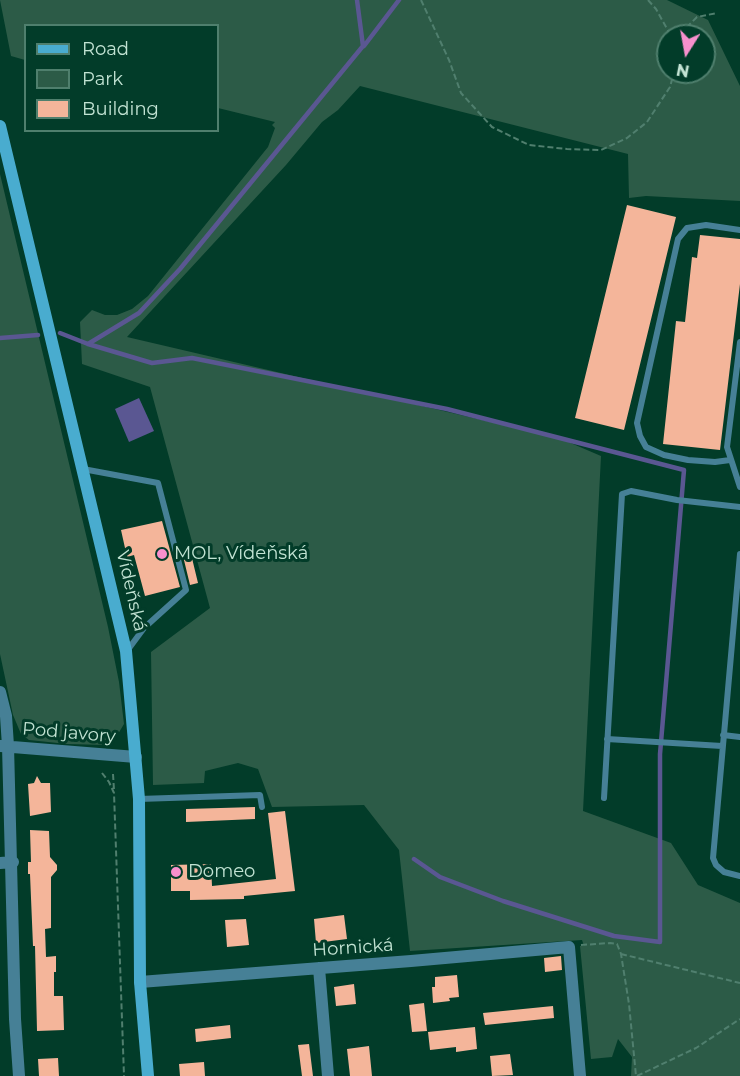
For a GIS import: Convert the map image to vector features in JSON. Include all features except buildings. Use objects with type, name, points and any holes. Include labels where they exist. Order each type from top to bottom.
[{"type":"main road","name":"Vídeňská","points":[[0,126],[126,651],[139,799],[140,982],[148,1076]]},
{"type":"street","points":[[0,692],[6,716],[4,746],[6,862],[19,1076]]},
{"type":"street","name":"Pod javory","points":[[4,746],[136,757]]},
{"type":"street","points":[[569,947],[580,1076]]},
{"type":"street","name":"Hornická","points":[[140,982],[569,947]]},
{"type":"street","points":[[319,968],[328,1076]]},
{"type":"lane","points":[[730,460],[715,462],[688,460],[664,455],[645,447],[637,423],[678,239],[687,228],[706,225],[740,230]]},
{"type":"lane","points":[[740,342],[727,447],[740,487]]},
{"type":"lane","points":[[83,469],[158,483],[186,590],[144,628],[126,651]]},
{"type":"lane","points":[[604,798],[622,494],[631,490],[681,500],[740,507]]},
{"type":"lane","points":[[740,554],[713,858],[716,865],[724,872],[740,876]]},
{"type":"lane","points":[[723,735],[740,737]]},
{"type":"lane","points":[[607,740],[722,746]]},
{"type":"lane","points":[[139,799],[260,795],[262,807]]},
{"type":"path","points":[[421,0],[449,60],[461,93],[492,127],[529,145],[601,150],[627,138],[647,122],[671,84]]},
{"type":"path","points":[[648,0],[664,24]]},
{"type":"path","points":[[690,24],[697,17],[717,13]]},
{"type":"path","points":[[102,773],[110,782],[114,793]]},
{"type":"path","points":[[113,774],[124,1076]]},
{"type":"path","points":[[569,947],[617,944],[621,954],[636,1076],[696,1048],[740,1019]]},
{"type":"path","points":[[621,954],[740,983]]},
{"type":"green space","points":[[0,0],[667,0],[708,20],[710,24],[656,24],[656,84],[716,84],[716,36],[740,86],[740,201],[646,196],[629,198],[628,154],[360,86],[338,110],[322,122],[286,165],[127,337],[559,438],[601,456],[583,811],[671,843],[698,885],[740,903],[740,1076],[631,1076],[632,1057],[618,1039],[612,1057],[591,1059],[580,946],[584,946],[582,940],[410,951],[399,850],[364,805],[272,807],[258,769],[238,763],[205,771],[204,783],[153,785],[151,652],[210,608],[150,387],[82,364],[80,322],[92,310],[105,315],[117,315],[132,309],[148,296],[268,147],[275,128],[272,125],[275,122],[219,108],[219,24],[24,24],[24,60],[11,56]]},
{"type":"green space","points":[[0,174],[108,627],[119,682],[124,724],[115,739],[105,745],[29,740],[21,734],[13,715],[0,654]]},
{"type":"shaded area","points":[[139,398],[154,431],[129,442],[115,409]]},
{"type":"waterway","points":[[88,344],[139,313],[180,269],[363,46],[357,0]]},
{"type":"waterway","points":[[364,46],[399,0]]},
{"type":"waterway","points":[[60,333],[152,363],[192,358],[447,409],[684,470],[660,754],[660,942],[614,936],[503,901],[440,877],[414,859]]},
{"type":"waterway","points":[[0,338],[38,335]]},
{"type":"place","name":"MOL, Vídeňská","points":[[162,554]]},
{"type":"place","name":"Domeo","points":[[176,872]]}]
